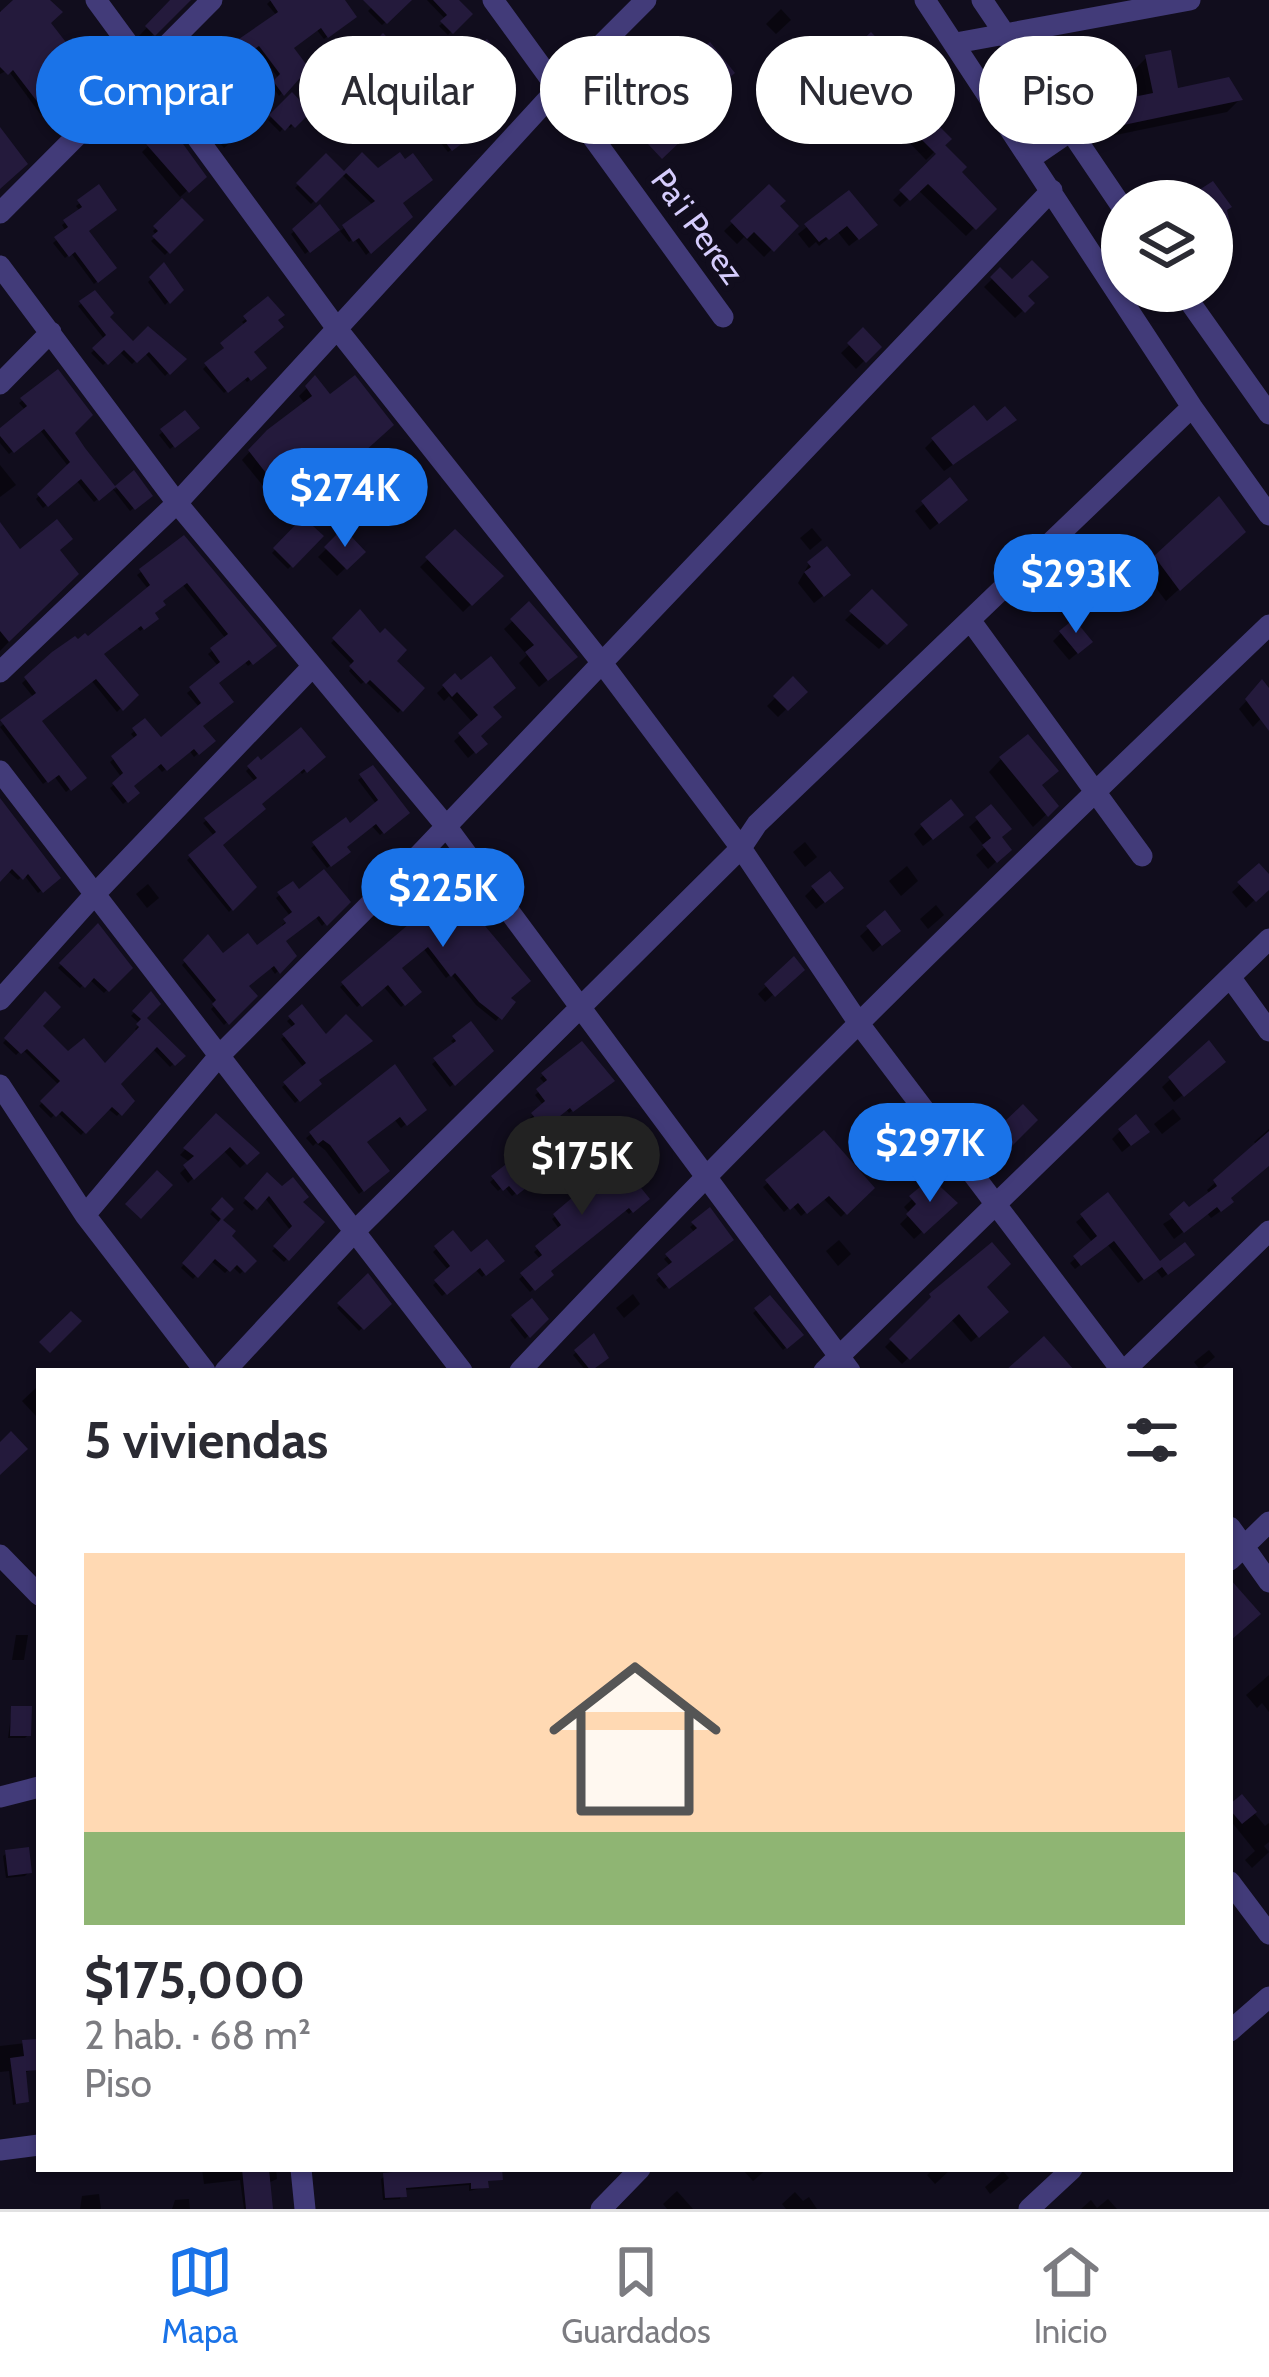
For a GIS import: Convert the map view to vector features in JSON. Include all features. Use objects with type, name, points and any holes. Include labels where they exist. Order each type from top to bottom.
[{"type":"street","points":[[96,0],[123,36]]},
{"type":"street","points":[[177,36],[212,0]]},
{"type":"street","name":"Pa'i Perez","points":[[493,0],[540,65]]},
{"type":"street","points":[[610,36],[646,0]]},
{"type":"street","points":[[925,0],[1192,407],[1269,514]]},
{"type":"street","points":[[982,0],[1008,34]]},
{"type":"street","points":[[956,43],[1190,0]]},
{"type":"street","points":[[0,672],[177,503],[540,107]]},
{"type":"street","points":[[0,213],[69,144]]},
{"type":"street","points":[[202,144],[338,330],[741,848],[860,1024],[1121,1368]]},
{"type":"street","name":"Pa'i Perez","points":[[598,144],[723,317]]},
{"type":"street","points":[[1030,158],[1052,144]]},
{"type":"street","points":[[1078,144],[1103,180]]},
{"type":"street","points":[[85,1215],[219,1056],[602,664],[1052,190]]},
{"type":"street","points":[[0,266],[177,503],[446,826],[838,1366],[997,1202],[1269,939]]},
{"type":"street","points":[[1197,312],[1269,414]]},
{"type":"street","points":[[0,384],[51,332]]},
{"type":"street","points":[[228,1368],[355,1231],[741,848],[757,824],[1192,407]]},
{"type":"street","points":[[970,620],[1142,856]]},
{"type":"street","points":[[523,1368],[705,1178],[1269,625]]},
{"type":"street","points":[[0,1000],[313,666]]},
{"type":"street","points":[[0,771],[460,1368]]},
{"type":"street","points":[[1230,977],[1269,1031]]},
{"type":"street","points":[[0,1085],[85,1215],[203,1368]]},
{"type":"street","points":[[1126,1368],[1269,1231]]},
{"type":"street","points":[[1269,1522],[1237,1553],[1269,1582]]},
{"type":"street","points":[[0,1555],[36,1592]]},
{"type":"street","points":[[0,1797],[36,1788]]},
{"type":"street","points":[[1233,1886],[1269,1934]]},
{"type":"street","points":[[1233,2028],[1269,1997]]},
{"type":"street","points":[[0,2150],[36,2145]]},
{"type":"street","points":[[301,2172],[305,2209]]},
{"type":"street","points":[[601,2209],[637,2172]]},
{"type":"street","points":[[1029,2209],[1069,2172]]},
{"type":"building","points":[[13,0],[50,0],[63,12],[51,23],[61,36],[36,36],[36,100],[13,70],[8,75],[0,67],[0,12]]},
{"type":"building","points":[[170,0],[191,0],[155,36],[145,26]]},
{"type":"building","points":[[270,0],[345,0],[357,17],[331,36],[321,28],[310,36],[299,36],[294,48],[299,55],[299,79],[284,96],[275,84],[280,74],[275,67],[275,36],[243,36],[278,12]]},
{"type":"building","points":[[363,0],[412,0],[387,24]]},
{"type":"building","points":[[433,0],[459,0],[473,14],[453,34],[440,21],[447,15]]},
{"type":"building","points":[[1171,50],[1178,88],[1229,77],[1243,100],[1137,122],[1137,96],[1153,93],[1145,55]]},
{"type":"building","points":[[292,92],[299,99],[299,124],[285,131],[275,121],[275,109]]},
{"type":"building","points":[[0,127],[28,164],[0,189]]},
{"type":"building","points":[[146,144],[183,144],[207,177],[189,193]]},
{"type":"building","points":[[648,144],[678,144],[662,159]]},
{"type":"building","points":[[926,144],[947,144],[936,154]]},
{"type":"building","points":[[945,145],[967,167],[962,172],[997,209],[976,230],[928,184],[910,201],[899,190]]},
{"type":"building","points":[[362,152],[378,168],[400,152],[405,159],[413,153],[433,180],[403,203],[413,217],[371,254],[359,238],[353,242],[342,225],[375,201],[346,173],[316,203],[296,183],[326,153],[344,171]]},
{"type":"building","points":[[99,184],[117,210],[89,231],[117,268],[98,283],[75,252],[69,257],[54,237],[68,227],[63,220],[82,207],[77,200]]},
{"type":"building","points":[[769,184],[786,201],[780,206],[799,226],[774,252],[754,232],[747,239],[730,221]]},
{"type":"building","points":[[849,190],[878,225],[859,240],[847,226],[819,242],[804,224]]},
{"type":"building","points":[[182,198],[204,220],[170,254],[152,236],[158,231],[153,226]]},
{"type":"building","points":[[320,204],[340,230],[310,253],[292,229]]},
{"type":"building","points":[[1032,260],[1049,277],[1028,296],[1035,303],[1025,313],[990,277],[1000,267],[1012,279]]},
{"type":"building","points":[[164,262],[184,290],[170,304],[149,277]]},
{"type":"building","points":[[95,290],[114,313],[110,317],[133,341],[148,326],[187,359],[170,375],[149,352],[137,363],[124,350],[108,365],[92,348],[106,335],[79,301]]},
{"type":"building","points":[[268,296],[285,315],[278,320],[284,327],[254,352],[267,368],[228,393],[204,363],[247,321],[243,316]]},
{"type":"building","points":[[863,327],[882,347],[866,363],[847,343]]},
{"type":"building","points":[[58,369],[93,415],[75,433],[85,448],[115,486],[134,470],[153,496],[135,510],[116,487],[99,501],[81,479],[48,507],[37,494],[70,462],[44,429],[14,453],[0,436],[0,428],[27,406],[20,398]]},
{"type":"building","points":[[315,375],[330,394],[355,375],[394,425],[343,471],[348,477],[320,499],[294,465],[273,482],[248,450],[312,396],[305,386]]},
{"type":"building","points":[[974,405],[987,421],[1005,406],[1017,420],[953,465],[931,438]]},
{"type":"building","points":[[185,410],[200,428],[175,448],[160,429]]},
{"type":"building","points":[[950,477],[968,500],[939,524],[921,501]]},
{"type":"building","points":[[1219,496],[1246,532],[1180,591],[1154,556]]},
{"type":"building","points":[[303,517],[324,536],[293,568],[273,548]]},
{"type":"building","points":[[57,519],[73,539],[60,550],[79,574],[9,642],[0,631],[0,522],[20,549]]},
{"type":"building","points":[[455,529],[504,576],[472,606],[425,557]]},
{"type":"building","points":[[337,534],[343,540],[349,534],[366,552],[347,570],[324,547]]},
{"type":"building","points":[[184,535],[277,646],[219,683],[234,702],[203,726],[216,741],[199,755],[194,749],[167,771],[161,764],[134,786],[140,793],[128,803],[112,783],[123,773],[111,756],[137,735],[132,728],[145,718],[161,737],[201,703],[189,687],[220,662],[210,648],[228,634],[187,583],[163,601],[166,605],[155,613],[159,619],[144,630],[141,626],[104,654],[139,695],[123,711],[96,679],[42,721],[87,778],[71,791],[59,775],[48,783],[0,720],[36,693],[24,677],[75,636],[88,636],[150,585],[139,569]]},
{"type":"building","points":[[827,546],[851,575],[824,597],[804,572],[811,567],[807,562]]},
{"type":"building","points":[[872,589],[908,625],[887,645],[849,611]]},
{"type":"building","points":[[529,601],[578,657],[548,681],[525,652],[534,645],[510,619]]},
{"type":"building","points":[[360,609],[380,633],[385,628],[407,650],[397,661],[425,688],[403,712],[370,680],[366,684],[349,666],[354,661],[332,638]]},
{"type":"building","points":[[1074,619],[1093,642],[1078,654],[1059,631]]},
{"type":"building","points":[[491,656],[516,688],[493,707],[502,717],[481,736],[488,744],[476,754],[458,733],[478,715],[457,692],[452,697],[442,685],[455,673],[461,680]]},
{"type":"building","points":[[793,676],[808,692],[788,711],[773,696]]},
{"type":"building","points":[[1262,679],[1269,688],[1269,731],[1245,699]]},
{"type":"building","points":[[301,727],[326,757],[262,804],[266,809],[223,845],[257,887],[233,911],[188,855],[216,832],[204,818],[257,778],[247,766]]},
{"type":"building","points":[[1028,734],[1059,771],[1042,785],[1059,806],[1048,817],[999,757]]},
{"type":"building","points":[[373,765],[410,813],[384,834],[376,824],[331,867],[312,842],[346,817],[350,823],[378,800],[359,774]]},
{"type":"building","points":[[0,798],[61,878],[43,893],[28,874],[23,880],[12,869],[0,882]]},
{"type":"building","points":[[951,799],[964,815],[933,840],[920,824]]},
{"type":"building","points":[[991,804],[1012,829],[1002,837],[1012,850],[997,863],[982,845],[991,838],[975,817]]},
{"type":"building","points":[[1259,863],[1269,874],[1269,890],[1256,902],[1237,882]]},
{"type":"building","points":[[451,865],[472,893],[470,908],[531,981],[511,998],[516,1002],[502,1020],[455,973],[451,977],[428,947],[402,968],[422,992],[405,1006],[388,985],[362,1007],[341,982],[409,924],[398,910]]},
{"type":"building","points":[[324,869],[351,902],[327,926],[319,916],[286,941],[297,956],[280,974],[274,966],[249,986],[258,996],[229,1025],[212,1004],[216,1000],[183,960],[208,934],[223,953],[248,933],[257,945],[286,923],[283,919],[292,912],[277,892],[293,881],[299,889]]},
{"type":"building","points":[[830,871],[844,888],[825,903],[811,886]]},
{"type":"building","points":[[885,910],[901,931],[882,946],[866,926]]},
{"type":"building","points":[[98,923],[133,968],[109,992],[94,978],[85,988],[59,963]]},
{"type":"building","points":[[794,956],[805,970],[775,997],[764,984]]},
{"type":"building","points":[[45,991],[61,1007],[43,1026],[68,1051],[84,1038],[105,1063],[139,1027],[136,1024],[141,1019],[132,1011],[151,991],[161,1004],[147,1018],[186,1056],[175,1066],[157,1047],[121,1084],[135,1101],[122,1116],[112,1107],[86,1134],[62,1111],[56,1117],[40,1101],[60,1081],[27,1049],[21,1054],[4,1038]]},
{"type":"building","points":[[302,1004],[326,1034],[346,1014],[373,1041],[319,1080],[322,1084],[300,1102],[283,1082],[306,1063],[282,1034],[295,1024],[288,1016]]},
{"type":"building","points":[[471,1021],[494,1051],[455,1086],[433,1058],[456,1041],[452,1036]]},
{"type":"building","points":[[1209,1040],[1226,1062],[1184,1097],[1168,1077]]},
{"type":"building","points":[[582,1041],[615,1081],[544,1129],[531,1113],[545,1101],[536,1089],[547,1080],[541,1073]]},
{"type":"building","points":[[395,1064],[427,1110],[407,1126],[400,1117],[367,1142],[390,1171],[364,1192],[330,1145],[323,1140],[318,1144],[309,1132]]},
{"type":"building","points":[[1023,1104],[1038,1120],[999,1159],[983,1142]]},
{"type":"building","points":[[216,1113],[260,1153],[247,1165],[230,1147],[194,1180],[183,1165],[194,1156],[183,1148]]},
{"type":"building","points":[[1136,1114],[1150,1132],[1131,1146],[1118,1129]]},
{"type":"building","points":[[824,1130],[875,1188],[847,1215],[829,1196],[807,1214],[798,1203],[790,1210],[765,1180]]},
{"type":"building","points":[[1269,1131],[1269,1166],[1231,1198],[1234,1202],[1221,1212],[1217,1207],[1184,1233],[1169,1214],[1184,1201],[1189,1207],[1217,1186],[1213,1180]]},
{"type":"building","points":[[530,1132],[557,1164],[517,1195],[509,1186],[503,1191],[491,1176],[515,1157],[509,1150]]},
{"type":"building","points":[[570,1153],[608,1190],[629,1173],[650,1199],[633,1213],[629,1208],[551,1271],[554,1275],[535,1291],[520,1273],[542,1255],[535,1246],[561,1225],[553,1214],[580,1191],[557,1164]]},
{"type":"building","points":[[157,1170],[173,1185],[141,1219],[125,1204]]},
{"type":"building","points":[[267,1172],[282,1186],[293,1177],[309,1197],[303,1202],[325,1222],[289,1261],[273,1246],[292,1226],[269,1196],[257,1210],[244,1198]]},
{"type":"building","points":[[931,1178],[958,1203],[924,1234],[906,1214],[916,1204],[909,1196]]},
{"type":"building","points":[[1108,1192],[1160,1261],[1185,1242],[1195,1255],[1168,1275],[1162,1267],[1144,1280],[1114,1241],[1081,1266],[1073,1256],[1097,1236],[1080,1214]]},
{"type":"building","points":[[222,1197],[234,1209],[223,1220],[257,1261],[245,1273],[237,1265],[230,1272],[215,1259],[198,1278],[182,1263],[221,1219],[211,1209]]},
{"type":"building","points":[[710,1207],[734,1240],[669,1289],[657,1274],[672,1262],[665,1254],[697,1228],[691,1222]]},
{"type":"building","points":[[453,1230],[471,1252],[487,1239],[505,1261],[486,1276],[480,1268],[447,1295],[434,1280],[450,1266],[434,1246]]},
{"type":"building","points":[[992,1242],[1011,1264],[987,1287],[1009,1312],[979,1338],[959,1314],[910,1360],[889,1339],[929,1294]]},
{"type":"building","points":[[368,1273],[392,1304],[364,1330],[337,1303]]},
{"type":"building","points":[[770,1295],[804,1335],[787,1349],[754,1308]]},
{"type":"building","points":[[532,1298],[549,1319],[530,1338],[511,1315]]},
{"type":"building","points":[[71,1311],[82,1321],[50,1353],[39,1342]]},
{"type":"building","points":[[594,1333],[609,1358],[589,1368],[574,1350]]},
{"type":"building","points":[[1044,1336],[1072,1368],[1008,1368]]},
{"type":"building","points":[[11,1431],[28,1449],[0,1475],[0,1442]]},
{"type":"building","points":[[1233,1582],[1261,1614],[1233,1638]]},
{"type":"building","points":[[11,1706],[32,1706],[31,1736],[10,1736]]},
{"type":"building","points":[[1242,1794],[1257,1812],[1242,1824],[1233,1814],[1233,1802]]},
{"type":"building","points":[[29,1847],[32,1873],[8,1876],[5,1850]]},
{"type":"building","points":[[36,2039],[36,2070],[26,2071],[29,2102],[16,2104],[10,2058],[24,2056],[22,2040]]},
{"type":"building","points":[[242,2172],[269,2172],[273,2209],[246,2209]]},
{"type":"building","points":[[502,2172],[503,2180],[488,2181],[489,2188],[471,2189],[471,2183],[406,2188],[407,2197],[385,2198],[383,2173]]}]
